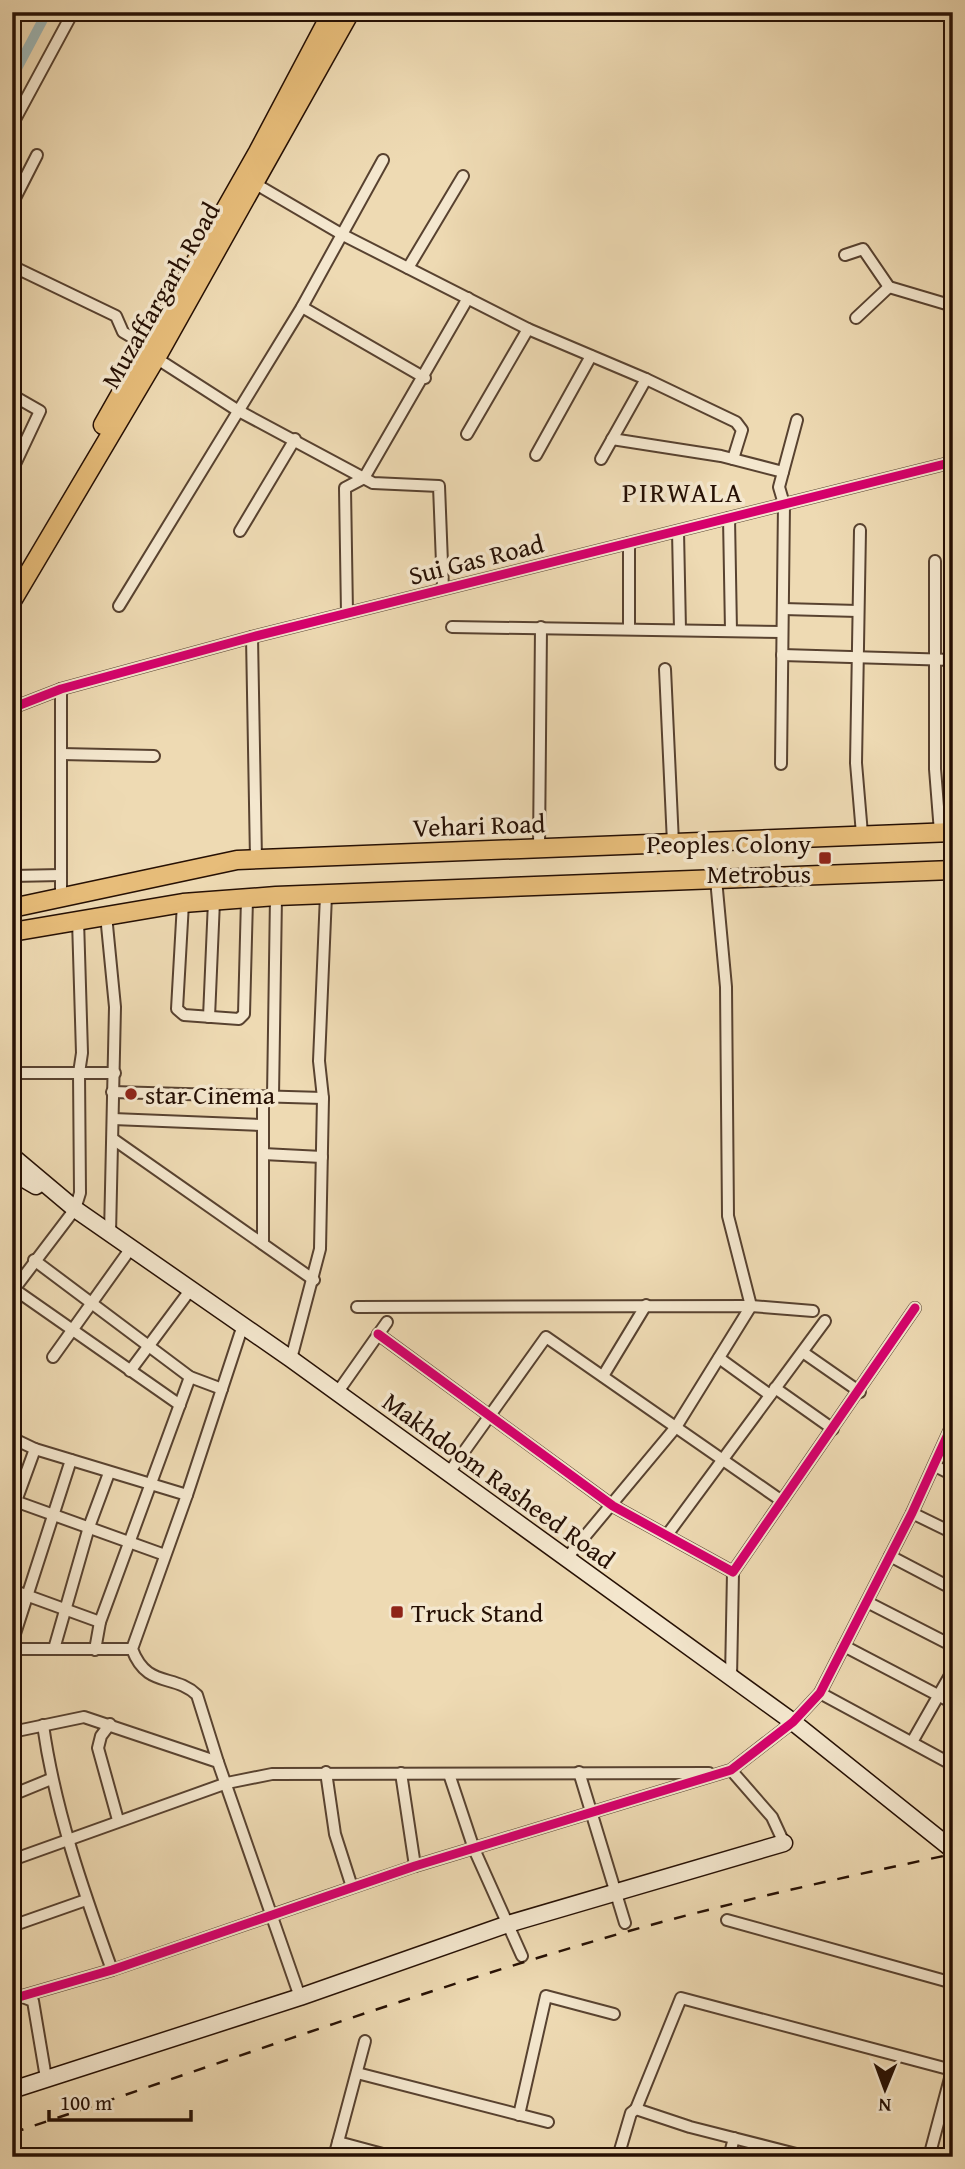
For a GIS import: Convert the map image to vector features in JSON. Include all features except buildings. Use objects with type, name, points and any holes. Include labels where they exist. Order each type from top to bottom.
[{"type":"main road","points":[[12,579],[151,352],[332,12]]},
{"type":"main road","name":"Muzaffargarh Road","points":[[12,601],[151,352],[254,183],[350,12]]},
{"type":"main road","name":"Vehari Road","points":[[12,908],[182,870],[256,859],[947,832]]},
{"type":"main road","points":[[12,932],[183,903],[275,896],[953,870]]},
{"type":"main road","name":"Makhdoom Rasheed Road","points":[[12,1156],[75,1209],[291,1359],[793,1722],[953,1850]]},
{"type":"main road","points":[[12,1172],[75,1209]]},
{"type":"main road","points":[[12,2090],[300,1997],[614,1890],[784,1843]]},
{"type":"street","points":[[12,125],[73,12]]},
{"type":"street","points":[[12,204],[37,155]]},
{"type":"street","points":[[118,606],[302,307],[383,160]]},
{"type":"street","points":[[408,268],[463,176]]},
{"type":"street","points":[[254,183],[344,235],[528,329],[646,379],[741,425],[733,459]]},
{"type":"street","points":[[845,255],[860,249],[866,250],[889,287],[953,306]]},
{"type":"street","points":[[12,266],[116,316],[123,332],[237,410],[373,483],[439,486],[443,589]]},
{"type":"street","points":[[856,318],[889,287]]},
{"type":"street","points":[[347,613],[345,488],[364,478],[425,378],[468,298]]},
{"type":"street","points":[[302,307],[425,378]]},
{"type":"street","points":[[467,433],[528,329]]},
{"type":"street","points":[[536,455],[591,356]]},
{"type":"street","points":[[601,459],[646,379]]},
{"type":"street","points":[[12,395],[40,411],[13,464]]},
{"type":"street","points":[[781,764],[784,504],[779,487],[797,420]]},
{"type":"street","points":[[240,531],[295,439]]},
{"type":"street","points":[[612,439],[733,459],[783,472]]},
{"type":"street","name":"Sui Gas Road","points":[[12,708],[61,689],[252,637],[953,462]]},
{"type":"street","points":[[729,518],[731,631]]},
{"type":"street","points":[[860,530],[856,763],[862,834]]},
{"type":"street","points":[[678,531],[680,630]]},
{"type":"street","points":[[629,543],[629,629]]},
{"type":"street","points":[[935,561],[935,769],[947,832]]},
{"type":"street","points":[[783,609],[858,611]]},
{"type":"street","points":[[452,626],[782,632]]},
{"type":"street","points":[[539,849],[541,627]]},
{"type":"street","points":[[252,637],[256,859]]},
{"type":"street","points":[[782,655],[953,660]]},
{"type":"street","points":[[665,669],[673,843]]},
{"type":"street","points":[[61,689],[61,899]]},
{"type":"street","points":[[61,754],[153,756]]},
{"type":"street","points":[[12,876],[61,875]]},
{"type":"street","points":[[566,1559],[613,1506],[676,1427],[751,1306],[728,1216],[726,987],[716,879]]},
{"type":"street","points":[[291,1359],[314,1280],[320,1249],[323,1098],[319,1061],[326,895]]},
{"type":"street","points":[[263,1244],[263,1125],[268,1097],[275,896]]},
{"type":"street","points":[[183,903],[177,1009],[184,1016],[239,1019],[244,1014],[247,899]]},
{"type":"street","points":[[209,1017],[214,901]]},
{"type":"street","points":[[106,915],[115,1007],[110,1234]]},
{"type":"street","points":[[78,920],[82,1054],[79,1073],[80,1193],[75,1209],[13,1290],[180,1405]]},
{"type":"street","points":[[12,1073],[115,1073]]},
{"type":"street","points":[[112,1092],[323,1098]]},
{"type":"street","points":[[113,1119],[263,1125]]},
{"type":"street","points":[[113,1139],[314,1280]]},
{"type":"street","points":[[263,1154],[322,1157]]},
{"type":"street","points":[[53,1357],[131,1248]]},
{"type":"street","points":[[34,1260],[190,1377],[222,1389]]},
{"type":"street","points":[[130,1371],[148,1343],[191,1289]]},
{"type":"street","points":[[603,1376],[646,1305]]},
{"type":"street","points":[[357,1307],[646,1305],[751,1306],[813,1311]]},
{"type":"street","points":[[732,1678],[733,1572],[915,1308]]},
{"type":"street","points":[[667,1535],[721,1458],[804,1353],[825,1321]]},
{"type":"street","points":[[337,1393],[387,1322]]},
{"type":"street","points":[[243,1325],[187,1495],[132,1649],[136,1660],[149,1675],[197,1695],[300,1997]]},
{"type":"street","points":[[378,1334],[613,1506],[733,1572]]},
{"type":"street","points":[[448,1474],[546,1337],[782,1501]]},
{"type":"street","points":[[804,1353],[859,1392]]},
{"type":"street","points":[[719,1358],[832,1429]]},
{"type":"street","points":[[95,1650],[100,1622],[190,1377]]},
{"type":"street","points":[[16,1997],[112,1970],[415,1866],[726,1772],[793,1722],[820,1693],[912,1513],[953,1423]]},
{"type":"street","points":[[12,1438],[35,1449],[187,1495]]},
{"type":"street","points":[[35,1449],[13,1504],[53,1514],[165,1555]]},
{"type":"street","points":[[12,1643],[71,1460]]},
{"type":"street","points":[[934,1465],[953,1475]]},
{"type":"street","points":[[54,1649],[89,1527],[109,1473]]},
{"type":"street","points":[[912,1513],[953,1532]]},
{"type":"street","points":[[890,1556],[953,1589]]},
{"type":"street","points":[[12,1590],[100,1622]]},
{"type":"street","points":[[867,1602],[953,1646]]},
{"type":"street","points":[[844,1646],[953,1703]]},
{"type":"street","points":[[12,1649],[132,1649]]},
{"type":"street","points":[[912,1742],[953,1670]]},
{"type":"street","points":[[820,1693],[953,1765]]},
{"type":"street","points":[[12,1732],[85,1717],[218,1762]]},
{"type":"street","points":[[110,1724],[97,1748],[118,1820]]},
{"type":"street","points":[[43,1725],[51,1779],[86,1900],[112,1970]]},
{"type":"street","points":[[12,1860],[227,1783],[272,1774],[326,1772],[726,1772],[772,1817],[784,1843]]},
{"type":"street","points":[[326,1772],[335,1834],[352,1887]]},
{"type":"street","points":[[579,1772],[625,1923]]},
{"type":"street","points":[[401,1773],[415,1866]]},
{"type":"street","points":[[449,1773],[474,1849],[522,1956]]},
{"type":"street","points":[[12,1795],[51,1779]]},
{"type":"street","points":[[12,1926],[86,1900]]},
{"type":"street","points":[[727,1920],[953,1983]]},
{"type":"street","points":[[519,2115],[546,1996],[614,2014]]},
{"type":"street","points":[[16,1997],[33,2001],[46,2078]]},
{"type":"street","points":[[618,2157],[631,2113],[636,2109],[681,1998],[952,2068],[929,2157]]},
{"type":"street","points":[[334,2157],[365,2041]]},
{"type":"street","points":[[356,2073],[548,2122]]},
{"type":"street","points":[[636,2109],[808,2157]]},
{"type":"street","points":[[729,2157],[734,2138]]},
{"type":"street","points":[[338,2142],[394,2157]]},
{"type":"waterway","points":[[12,78],[47,12]]},
{"type":"railway","points":[[12,2133],[396,2003],[551,1954],[750,1900],[953,1854]]},
{"type":"cycle path","points":[[12,708],[61,689],[252,637],[953,462]]},
{"type":"cycle path","points":[[378,1334],[613,1506],[733,1572],[915,1308]]},
{"type":"cycle path","points":[[12,1999],[112,1970],[415,1866],[731,1770],[793,1722],[820,1693],[912,1513],[953,1423]]},
{"type":"place","name":"Peoples Colony Metrobus","points":[[825,858]]},
{"type":"place","name":"star Cinema","points":[[131,1094]]},
{"type":"place","name":"Truck Stand","points":[[397,1612]]},
{"type":"district","name":"PIRWALA","points":[[683,491]]}]
